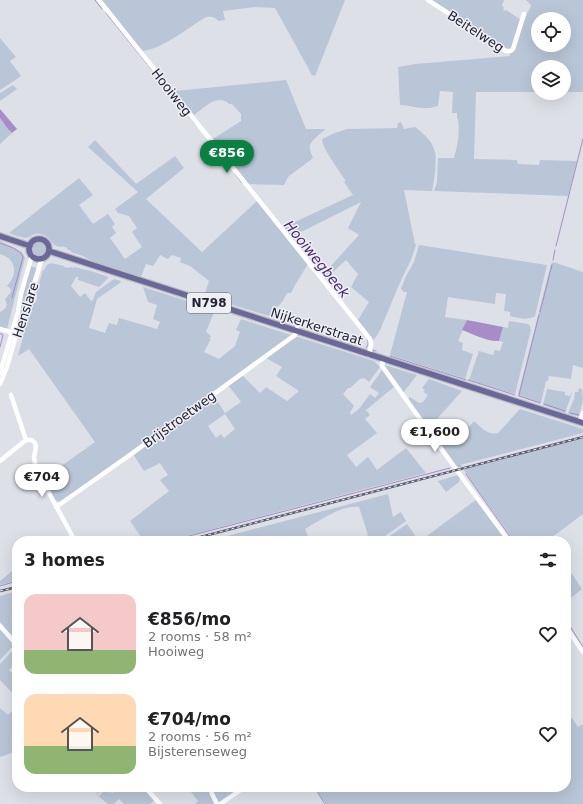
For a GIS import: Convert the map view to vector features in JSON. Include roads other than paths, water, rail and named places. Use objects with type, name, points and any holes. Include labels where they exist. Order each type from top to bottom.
[{"type":"main road","points":[[0,236],[30,246],[30,253],[38,259],[45,257],[48,251]]},
{"type":"main road","name":"N798","points":[[30,246],[35,240],[44,240],[49,247],[48,251]]},
{"type":"main road","name":"Nijkerkerstraat","points":[[48,251],[297,329],[369,355],[581,422]]},
{"type":"street","name":"Hooiweg","points":[[99,0],[369,337],[371,344],[369,355]]},
{"type":"street","name":"Beitelweg","points":[[428,0],[509,52],[513,49],[524,14]]},
{"type":"street","name":"Henslare","points":[[0,384],[7,367],[21,294],[32,255]]},
{"type":"street","name":"Henslare","points":[[0,372],[14,333],[30,297],[42,258]]},
{"type":"street","points":[[0,329],[14,333]]},
{"type":"street","name":"Brijstroetweg","points":[[56,507],[295,335],[297,329]]},
{"type":"street","points":[[383,359],[382,366],[505,536]]},
{"type":"street","points":[[11,395],[26,440]]},
{"type":"street","name":"Nijkerkerstraat","points":[[581,422],[582,412],[583,413]]},
{"type":"street","points":[[0,461],[26,440],[32,440],[36,444],[34,458],[36,467],[72,536]]},
{"type":"street","points":[[0,626],[12,639]]},
{"type":"street","points":[[571,634],[583,652]]},
{"type":"street","points":[[149,792],[160,804]]},
{"type":"street","points":[[211,792],[218,804],[237,792]]},
{"type":"waterway","name":"Hooiwegbeek","points":[[95,0],[102,9]]},
{"type":"waterway","name":"Hooiwegbeek","points":[[106,13],[164,85]]},
{"type":"waterway","name":"Hooiwegbeek","points":[[166,88],[197,126]]},
{"type":"waterway","points":[[556,246],[583,139]]},
{"type":"waterway","name":"Hooiwegbeek","points":[[235,174],[242,183]]},
{"type":"waterway","points":[[0,243],[17,250],[23,257],[12,298]]},
{"type":"waterway","points":[[553,260],[555,250]]},
{"type":"waterway","points":[[540,312],[552,265]]},
{"type":"waterway","points":[[519,396],[539,315]]},
{"type":"waterway","points":[[0,334],[3,335],[0,347]]},
{"type":"waterway","name":"Hooiwegbeek","points":[[366,348],[368,345],[368,340]]},
{"type":"waterway","name":"Hooiwegbeek","points":[[390,356],[466,380]]},
{"type":"waterway","name":"Hooiwegbeek","points":[[468,380],[515,395]]},
{"type":"waterway","points":[[519,396],[540,403]]},
{"type":"waterway","points":[[544,404],[565,411]]},
{"type":"waterway","points":[[570,413],[579,415]]},
{"type":"waterway","points":[[189,536],[450,468]]},
{"type":"waterway","points":[[466,474],[509,536]]},
{"type":"waterway","points":[[0,586],[12,582]]},
{"type":"waterway","points":[[571,628],[583,647]]},
{"type":"waterway","points":[[318,792],[325,804]]},
{"type":"railway","points":[[204,536],[583,437]]},
{"type":"railway","points":[[0,591],[12,588]]}]
